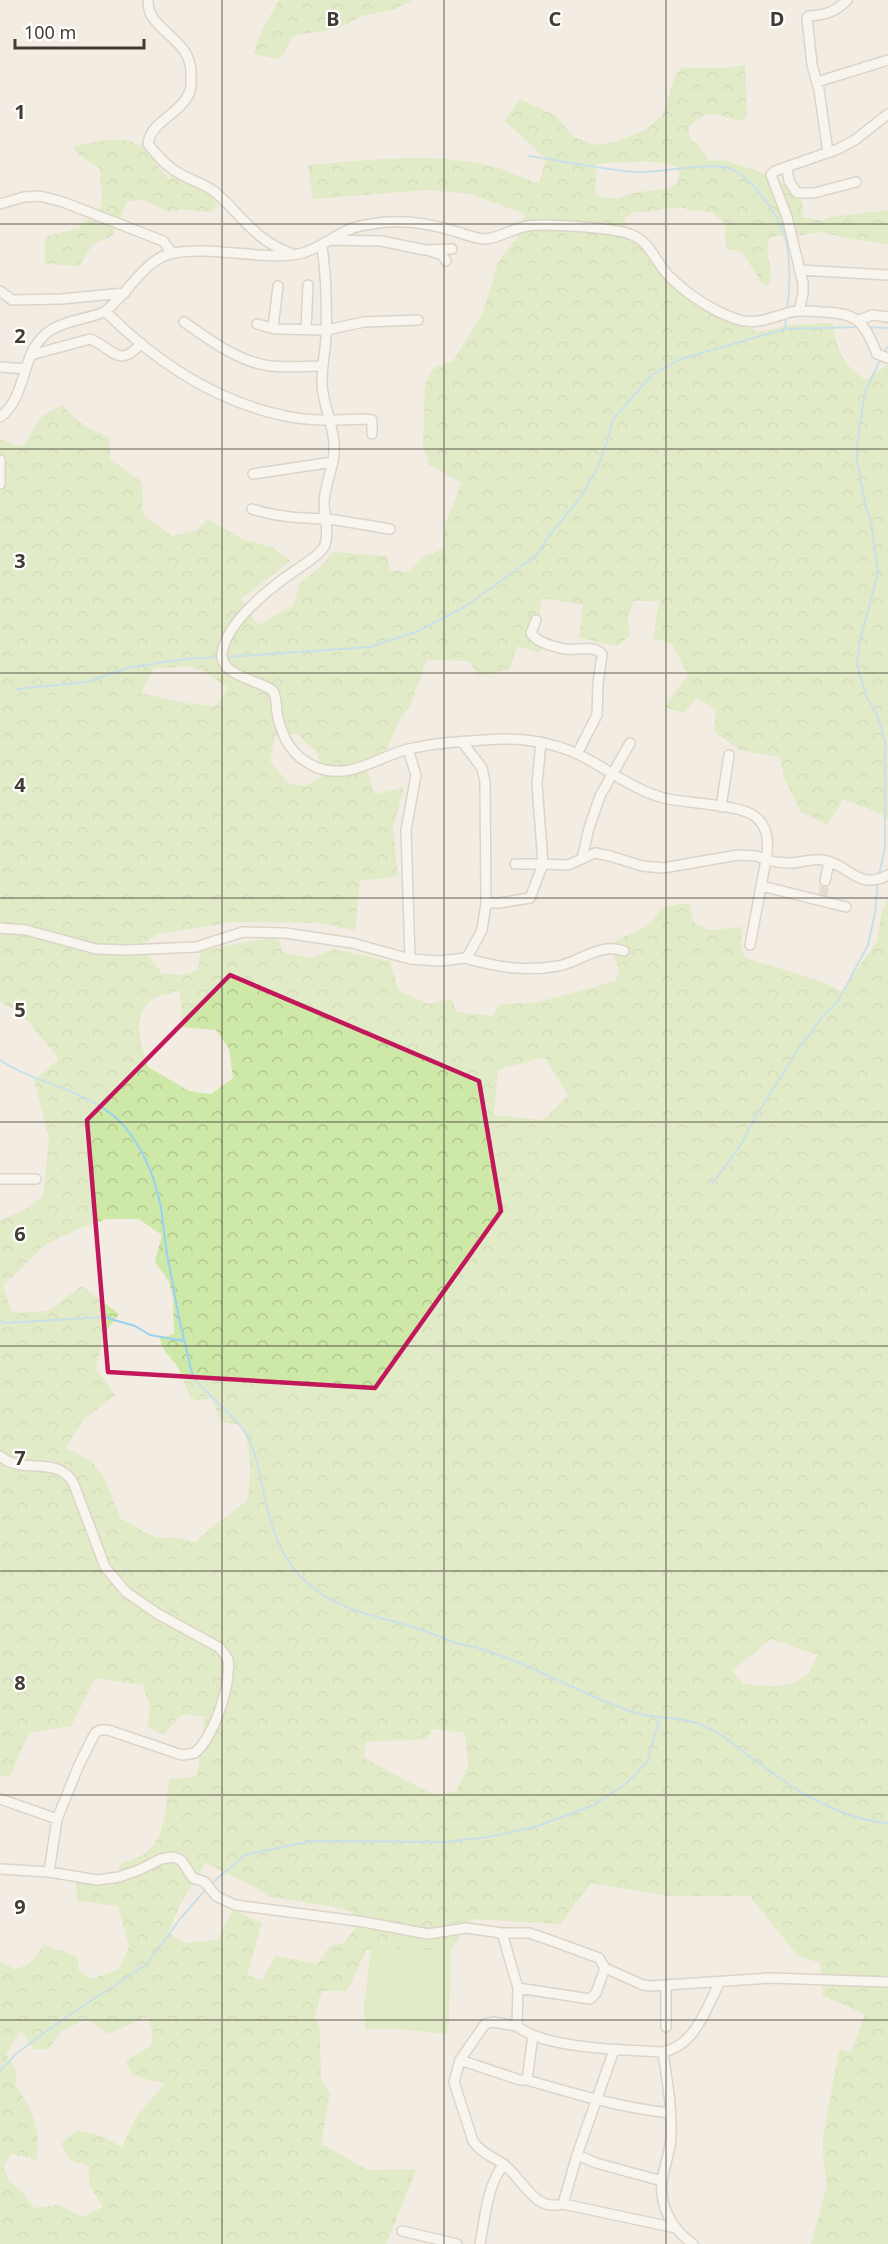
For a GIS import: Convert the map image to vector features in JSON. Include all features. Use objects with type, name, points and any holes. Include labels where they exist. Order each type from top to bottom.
[{"type":"street","points":[[148,0],[153,18],[178,43],[189,58],[191,80],[190,91],[182,103],[149,135],[148,144],[172,170],[201,183],[216,193],[248,228],[277,248],[295,255]]},
{"type":"street","points":[[828,153],[817,82],[812,66],[807,17],[830,13],[837,10],[847,0]]},
{"type":"street","points":[[817,82],[888,60]]},
{"type":"street","points":[[796,311],[803,294],[803,283],[787,217],[771,178],[772,173],[828,153],[855,140],[888,114]]},
{"type":"street","points":[[787,167],[789,181],[797,193],[814,194],[856,182]]},
{"type":"street","points":[[0,204],[24,197],[40,196],[63,202],[163,241],[172,253]]},
{"type":"street","points":[[0,417],[6,413],[16,398],[36,345],[52,329],[80,318],[106,312],[146,268],[172,253],[295,255],[351,229],[396,222],[427,225],[475,238],[488,239],[528,225],[608,230],[630,234],[646,242],[665,272],[688,294],[728,316],[747,322],[760,322],[796,311],[840,312],[859,320],[876,354],[888,358]]},
{"type":"street","points":[[325,243],[381,241],[442,255],[446,261]]},
{"type":"street","points":[[325,243],[326,330],[322,393],[335,445],[325,498],[325,545],[318,555],[287,576],[252,605],[236,626],[222,656],[226,667],[273,691],[281,732],[289,747],[299,758],[320,769],[347,771],[367,766],[408,749],[440,743],[525,739],[577,754],[647,792],[667,799],[753,814],[760,822],[768,839],[762,886],[750,945]]},
{"type":"street","points":[[425,250],[452,249]]},
{"type":"street","points":[[799,270],[888,275]]},
{"type":"street","points":[[306,329],[308,285]]},
{"type":"street","points":[[273,328],[278,286]]},
{"type":"street","points":[[0,291],[12,300],[62,299],[125,293]]},
{"type":"street","points":[[106,312],[164,363],[188,379],[215,392],[281,416],[330,420],[372,420],[372,434]]},
{"type":"street","points":[[859,320],[872,315],[888,317]]},
{"type":"street","points":[[257,324],[273,328],[326,330],[364,322],[418,320]]},
{"type":"street","points":[[184,322],[222,348],[248,360],[271,366],[323,366]]},
{"type":"street","points":[[31,356],[90,339],[117,356],[125,356],[132,354],[141,343]]},
{"type":"street","points":[[0,367],[26,369]]},
{"type":"street","points":[[0,460],[0,484]]},
{"type":"street","points":[[253,474],[333,462]]},
{"type":"street","points":[[252,509],[268,514],[309,520],[325,519],[390,529]]},
{"type":"street","points":[[536,620],[531,633],[537,640],[566,650],[589,648],[598,650],[602,654],[597,715],[577,754]]},
{"type":"street","points":[[486,903],[530,898],[543,864],[537,784],[541,742]]},
{"type":"street","points":[[463,743],[482,768],[485,782],[486,903],[482,930],[465,958]]},
{"type":"street","points":[[582,859],[597,805],[630,744]]},
{"type":"street","points":[[408,749],[416,775],[406,830],[410,958]]},
{"type":"street","points":[[721,807],[729,755]]},
{"type":"street","points":[[515,864],[568,865],[589,855],[600,853],[642,866],[663,868],[738,855],[757,856],[766,860],[790,863],[820,860],[829,862],[855,877],[873,882],[888,876]]},
{"type":"street","points":[[825,881],[829,862]]},
{"type":"street","points":[[762,886],[823,898],[846,906]]},
{"type":"street","points":[[0,927],[26,930],[96,949],[127,950],[196,947],[243,932],[285,933],[352,943],[410,958],[440,961],[465,958],[505,968],[529,969],[561,966],[587,954],[609,949],[617,948],[624,951]]},
{"type":"street","points":[[0,1179],[36,1179]]},
{"type":"street","points":[[0,1456],[19,1466],[58,1468],[64,1471],[73,1482],[105,1567],[126,1592],[158,1614],[220,1648],[228,1659],[223,1698],[210,1734],[195,1753],[182,1755],[108,1730],[97,1730],[79,1765],[57,1819],[49,1872]]},
{"type":"street","points":[[0,1799],[57,1819]]},
{"type":"street","points":[[0,1869],[49,1872],[97,1880],[119,1877],[139,1870],[161,1858],[173,1857],[181,1860],[193,1878],[205,1882],[216,1896],[235,1905],[364,1922],[413,1932],[438,1934],[466,1928],[534,1934],[599,1958],[605,1968],[643,1985],[666,1986],[804,1978],[888,1982]]},
{"type":"street","points":[[502,1932],[518,1988],[517,2026]]},
{"type":"street","points":[[518,1988],[590,1999],[596,1993],[605,1968]]},
{"type":"street","points":[[676,2228],[563,2204],[543,2203],[530,2193],[504,2164],[478,2148],[473,2141],[454,2082],[460,2060],[485,2024],[493,2022],[517,2026],[527,2034],[584,2046],[663,2052],[672,2050],[694,2033],[720,1982]]},
{"type":"street","points":[[666,1986],[666,2027]]},
{"type":"street","points":[[527,2080],[533,2035]]},
{"type":"street","points":[[563,2204],[595,2100],[614,2049]]},
{"type":"street","points":[[663,2052],[671,2114],[671,2138],[662,2181],[666,2208],[676,2228],[693,2244]]},
{"type":"street","points":[[460,2060],[520,2080],[527,2080],[595,2100],[671,2114]]},
{"type":"street","points":[[577,2155],[596,2163],[662,2181]]},
{"type":"street","points":[[480,2244],[492,2187],[504,2164]]},
{"type":"street","points":[[402,2231],[457,2244]]},
{"type":"highlighted area","points":[[230,975],[479,1081],[501,1211],[375,1388],[108,1372],[87,1120]]},
{"type":"green space","points":[[279,0],[413,0],[393,10],[361,16],[340,28],[292,36],[285,52],[275,59],[253,53],[261,32]]},
{"type":"green space","points":[[745,65],[747,117],[740,121],[709,114],[689,126],[689,135],[693,142],[697,143],[709,160],[728,161],[780,181],[802,201],[803,217],[823,221],[830,217],[888,210],[888,244],[820,232],[789,237],[776,236],[769,239],[768,245],[771,274],[769,286],[762,283],[743,254],[727,248],[725,224],[712,212],[680,207],[632,213],[625,218],[627,238],[644,245],[662,273],[693,304],[722,319],[760,332],[788,325],[833,323],[836,341],[842,356],[858,375],[866,380],[888,364],[888,820],[882,814],[843,799],[827,825],[801,812],[784,778],[780,757],[739,750],[714,731],[716,709],[696,698],[684,713],[664,707],[688,675],[672,644],[653,638],[659,601],[633,601],[628,619],[630,636],[617,646],[579,638],[583,605],[542,598],[536,638],[546,643],[539,653],[517,646],[510,669],[480,676],[468,661],[427,660],[410,706],[399,721],[386,751],[365,762],[374,794],[404,788],[393,828],[398,876],[360,881],[355,931],[320,923],[234,922],[157,934],[140,947],[162,973],[180,975],[198,970],[201,951],[278,936],[282,952],[312,958],[333,949],[390,961],[399,991],[429,1004],[452,999],[456,1012],[493,1016],[500,1004],[535,1003],[616,981],[619,969],[609,944],[649,925],[663,907],[689,903],[694,923],[710,930],[742,927],[741,947],[746,958],[817,980],[842,991],[877,941],[882,910],[888,900],[888,2244],[811,2244],[827,2185],[822,2144],[839,2049],[851,2053],[865,2014],[823,1996],[820,1963],[798,1956],[750,1896],[670,1896],[591,1883],[561,1924],[471,1919],[451,1951],[367,1949],[347,1991],[322,1991],[315,2015],[320,2030],[321,2079],[330,2094],[321,2144],[368,2170],[417,2169],[386,2244],[0,2244],[0,1961],[15,1969],[28,1965],[44,1945],[77,1956],[79,1971],[91,1979],[119,1969],[129,1946],[118,1906],[77,1901],[76,1880],[113,1883],[121,1863],[148,1851],[161,1832],[170,1778],[179,1779],[197,1775],[205,1716],[181,1715],[164,1735],[147,1726],[150,1708],[143,1685],[95,1678],[71,1726],[29,1733],[9,1778],[0,1775],[0,1220],[25,1210],[43,1196],[49,1138],[34,1080],[59,1059],[21,1013],[0,1002],[0,439],[22,447],[43,415],[62,405],[84,426],[109,437],[110,459],[142,482],[143,515],[172,536],[195,531],[208,519],[242,539],[272,547],[290,561],[241,599],[258,625],[294,605],[300,583],[320,567],[333,552],[387,556],[390,570],[408,572],[424,556],[443,549],[445,525],[461,483],[429,464],[423,447],[425,383],[433,368],[453,361],[483,313],[498,263],[517,238],[525,214],[471,194],[428,190],[313,199],[308,165],[375,159],[443,159],[493,166],[539,184],[546,159],[505,121],[520,99],[556,116],[574,137],[595,145],[616,142],[647,129],[663,114],[676,73],[682,68],[729,68]],"holes":[[[648,161],[676,166],[680,175],[677,183],[663,189],[632,193],[617,199],[595,196],[597,164]],[[188,667],[202,670],[228,688],[215,706],[184,703],[141,693],[154,668]],[[297,734],[317,752],[322,776],[307,786],[289,784],[270,761],[275,735]],[[180,990],[182,1027],[216,1030],[229,1049],[233,1078],[211,1094],[189,1091],[148,1067],[139,1022],[146,1006],[159,996]],[[544,1057],[568,1095],[543,1120],[494,1115],[498,1070]],[[107,1219],[139,1219],[162,1235],[155,1262],[169,1282],[173,1299],[174,1334],[160,1338],[163,1347],[177,1366],[193,1400],[212,1399],[221,1422],[243,1425],[249,1455],[247,1501],[213,1526],[196,1542],[176,1537],[156,1538],[121,1519],[104,1477],[90,1460],[66,1448],[83,1420],[115,1395],[96,1368],[104,1334],[119,1314],[82,1286],[48,1311],[12,1313],[3,1286],[45,1245],[78,1229]],[[771,1639],[818,1655],[807,1674],[792,1683],[776,1686],[744,1684],[732,1671]],[[433,1729],[465,1733],[468,1767],[456,1791],[434,1795],[364,1758],[366,1742],[427,1739]],[[206,1863],[270,1897],[335,1907],[352,1912],[355,1929],[344,1943],[330,1946],[317,1964],[276,1955],[262,1980],[247,1975],[262,1923],[233,1910],[217,1940],[184,1943],[168,1933],[182,1900]],[[147,2017],[153,2032],[151,2046],[126,2061],[132,2075],[165,2084],[137,2115],[122,2147],[105,2137],[77,2130],[61,2144],[70,2160],[89,2166],[89,2185],[103,2207],[83,2217],[58,2205],[34,2208],[25,2195],[9,2181],[3,2167],[11,2154],[37,2160],[38,2136],[29,2106],[16,2087],[16,2070],[6,2054],[21,2031],[34,2050],[48,2049],[62,2031],[86,2019],[108,2034]]]},
{"type":"green space","points":[[107,140],[126,140],[138,145],[148,153],[169,179],[175,173],[210,194],[217,205],[208,212],[180,209],[169,212],[142,199],[127,202],[113,234],[93,244],[79,266],[45,264],[45,237],[80,228],[101,205],[102,185],[99,182],[101,174],[98,167],[77,154],[74,146]]},
{"type":"green space","points":[[371,1949],[451,1951],[449,2022],[446,2034],[398,2029],[365,2029],[364,2007]]},
{"type":"waterway","points":[[528,156],[636,172],[708,166],[719,166],[737,172],[765,200],[784,235],[789,269],[787,309]]},
{"type":"waterway","points":[[785,329],[786,318]]},
{"type":"waterway","points":[[226,657],[370,647],[418,631],[466,606],[537,555],[545,541],[582,495],[598,467],[613,419],[653,374],[681,359],[785,329],[859,327]]},
{"type":"waterway","points":[[867,327],[888,328]]},
{"type":"waterway","points":[[882,354],[888,346]]},
{"type":"waterway","points":[[879,875],[885,848],[885,740],[876,712],[867,698],[857,665],[860,641],[878,573],[871,522],[857,461],[857,445],[865,392],[880,360]]},
{"type":"waterway","points":[[17,689],[87,682],[131,667],[186,659],[221,657]]},
{"type":"waterway","points":[[712,1184],[740,1146],[797,1051],[824,1015],[838,1001],[868,945],[875,913],[878,881]]},
{"type":"waterway","points":[[0,1060],[28,1075],[102,1107],[124,1126],[139,1147],[150,1171],[161,1208],[179,1317],[194,1378],[244,1430],[252,1446],[274,1532],[289,1563],[313,1588],[326,1597],[355,1610],[498,1655],[633,1712],[688,1721],[704,1726],[815,1800],[850,1815],[888,1823]]},
{"type":"waterway","points":[[0,1321],[5,1323],[104,1317],[135,1326],[150,1335],[184,1341]]},
{"type":"waterway","points":[[211,1884],[245,1855],[312,1841],[444,1842],[489,1837],[535,1827],[594,1805],[627,1783],[647,1762],[660,1718]]},
{"type":"waterway","points":[[0,2071],[17,2053],[62,2020],[147,1964],[180,1919],[207,1888]]},
{"type":"tunnel","points":[[823,896],[825,881]]}]
